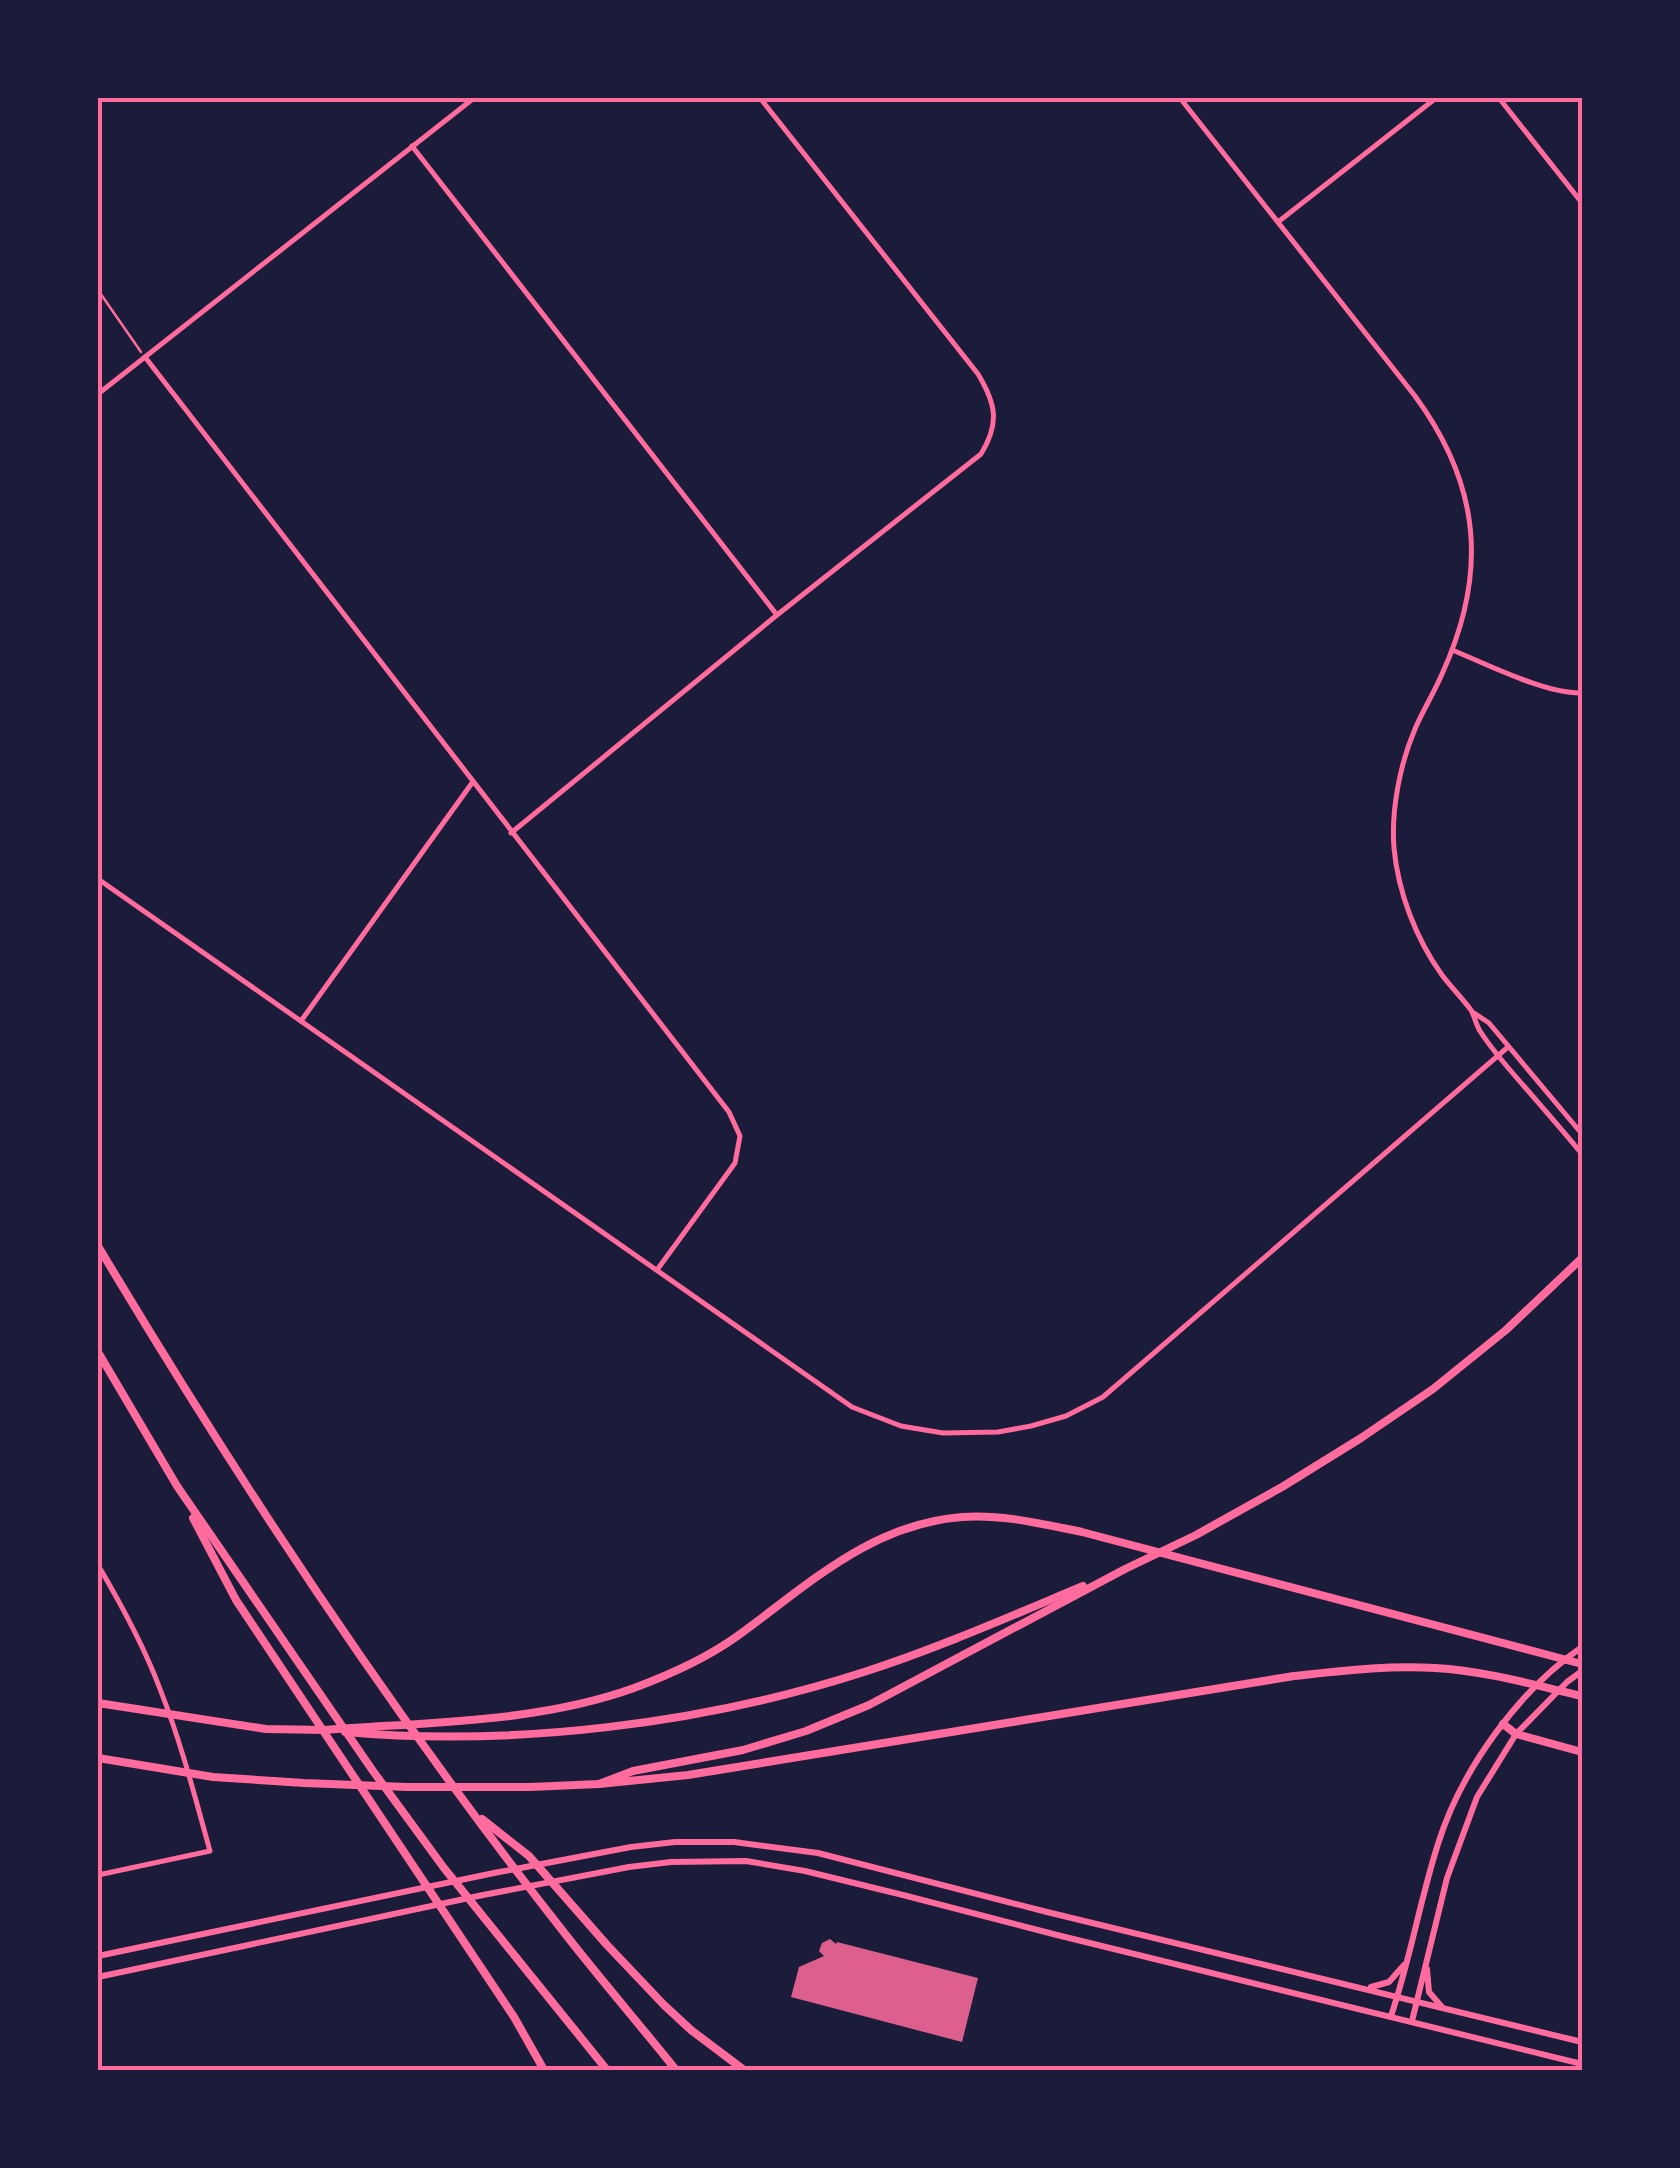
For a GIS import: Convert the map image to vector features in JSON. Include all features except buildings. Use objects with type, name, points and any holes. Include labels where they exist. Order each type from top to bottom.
[{"type":"main road","points":[[98,1246],[314,1588],[474,1814],[676,2070]]},
{"type":"main road","points":[[600,1784],[632,1771],[743,1750],[806,1732],[869,1706],[1196,1534],[1282,1487],[1433,1388],[1506,1330],[1582,1258]]},
{"type":"main road","points":[[98,1352],[177,1486],[236,1600],[514,2018],[544,2070]]},
{"type":"main road","points":[[177,1486],[372,1771],[467,1897],[607,2070]]},
{"type":"main road","points":[[324,1730],[485,1718],[584,1702],[630,1690],[701,1659],[734,1639],[840,1560],[880,1538],[903,1528],[960,1518],[998,1517],[1082,1532],[1537,1651],[1582,1667],[1516,1734],[1477,1796],[1447,1878],[1412,2021]]},
{"type":"main road","points":[[98,1703],[266,1729],[384,1735],[471,1735],[604,1726],[678,1716],[796,1692],[924,1652],[1125,1569]]},
{"type":"main road","points":[[1391,2016],[1444,1828],[1462,1786],[1503,1724],[1544,1679],[1582,1646]]},
{"type":"main road","points":[[98,1758],[214,1777],[408,1787],[530,1787],[688,1775],[1294,1676],[1378,1668],[1436,1668],[1492,1675],[1582,1696]]},
{"type":"main road","points":[[1503,1724],[1516,1734],[1582,1752]]},
{"type":"main road","points":[[474,1814],[529,1856],[664,2005],[744,2070]]},
{"type":"main road","points":[[98,1956],[631,1847],[734,1842],[818,1853],[1582,2042]]},
{"type":"main road","points":[[98,1978],[628,1868],[671,1862],[746,1862],[805,1871],[1582,2064]]},
{"type":"main road","points":[[1427,1958],[1429,1992],[1442,2008]]},
{"type":"main road","points":[[1364,1988],[1389,1982],[1406,1962]]},
{"type":"street","points":[[98,394],[474,98]]},
{"type":"street","points":[[511,832],[981,454],[992,435],[994,406],[978,374],[760,98]]},
{"type":"street","points":[[1180,98],[1428,414],[1454,463],[1466,504],[1472,554],[1470,591],[1462,626],[1408,750],[1398,794],[1394,848],[1412,922],[1441,974],[1472,1012],[1498,1055],[1582,1154]]},
{"type":"street","points":[[1278,222],[1436,98]]},
{"type":"street","points":[[1499,98],[1582,203]]},
{"type":"street","points":[[412,146],[777,615]]},
{"type":"street","points":[[144,357],[729,1112],[740,1136],[734,1163],[656,1270]]},
{"type":"street","points":[[1452,650],[1548,688],[1582,693]]},
{"type":"street","points":[[300,1021],[472,783]]},
{"type":"street","points":[[98,879],[852,1406],[901,1426],[943,1433],[998,1432],[1030,1426],[1066,1416],[1111,1392],[1508,1047]]},
{"type":"street","points":[[1472,1012],[1489,1023],[1582,1134]]},
{"type":"street","points":[[98,1565],[160,1686],[210,1851],[98,1876]]},
{"type":"path","points":[[98,290],[144,357]]}]
